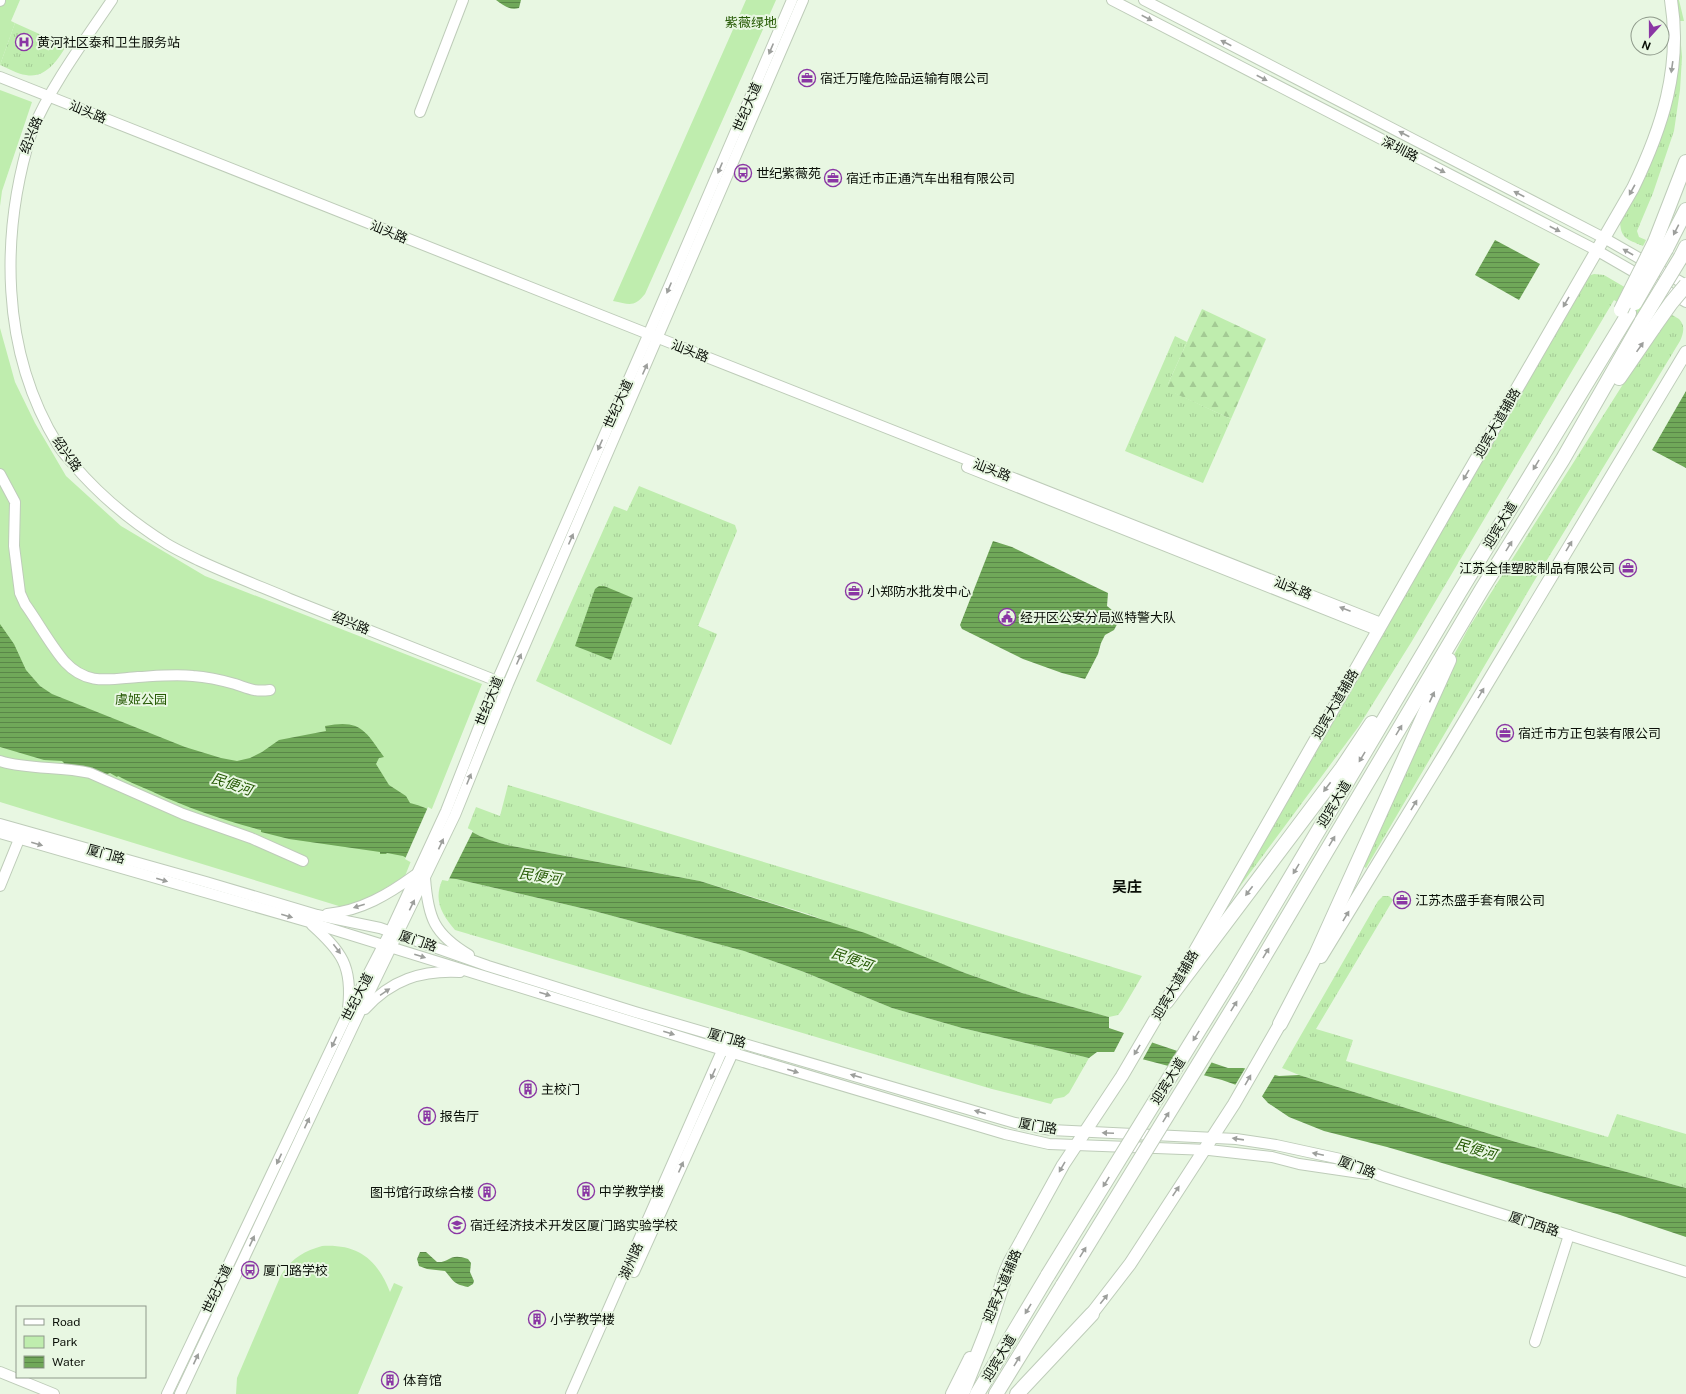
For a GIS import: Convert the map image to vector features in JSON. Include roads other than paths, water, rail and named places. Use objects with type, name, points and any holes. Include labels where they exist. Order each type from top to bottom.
[{"type":"highway","points":[[1660,246],[1686,162]]},
{"type":"highway","name":"迎宾大道","points":[[977,1394],[1048,1275],[1231,978],[1459,593],[1552,440],[1660,246],[1686,210]]},
{"type":"highway","points":[[1648,324],[1683,252]]},
{"type":"highway","points":[[1648,324],[1671,303],[1686,285]]},
{"type":"highway","name":"迎宾大道","points":[[996,1394],[1246,987],[1482,589],[1648,324]]},
{"type":"highway","points":[[1280,1024],[1316,955],[1482,589]]},
{"type":"highway","points":[[1166,1002],[1342,768],[1459,593]]},
{"type":"highway","points":[[962,1394],[987,1331],[1007,1270]]},
{"type":"highway","points":[[1017,1394],[1092,1314]]},
{"type":"main road","name":"迎宾大道辅路","points":[[952,1394],[981,1336],[1007,1270],[1056,1178],[1122,1076],[1166,1002],[1379,626],[1633,188],[1650,152],[1664,112],[1674,51],[1673,13],[1671,0]]},
{"type":"main road","points":[[1026,1394],[1044,1369],[1092,1314],[1130,1264],[1234,1104],[1280,1024],[1450,746],[1686,352]]},
{"type":"street","name":"绍兴路","points":[[112,0],[47,99],[31,131],[21,161],[7,220],[6,288],[16,350],[37,405],[58,447],[84,477],[118,510],[169,546],[254,585],[497,681]]},
{"type":"street","points":[[420,112],[463,0]]},
{"type":"street","name":"世纪大道","points":[[167,1394],[394,933],[511,677],[792,0]]},
{"type":"street","name":"世纪大道","points":[[450,813],[497,681],[652,339],[803,0]]},
{"type":"street","name":"深圳路","points":[[1112,0],[1596,250],[1686,302]]},
{"type":"street","name":"深圳路","points":[[1144,0],[1604,238],[1686,285]]},
{"type":"street","name":"汕头路","points":[[0,77],[47,99],[1379,626]]},
{"type":"street","name":"汕头路","points":[[0,84],[47,99]]},
{"type":"street","points":[[0,474],[15,502],[14,546],[20,593],[25,604],[65,662],[80,675],[96,680],[138,677],[191,676],[216,679],[257,692],[270,690]]},
{"type":"street","points":[[0,761],[18,766],[75,770],[90,773],[183,814],[251,838],[303,861]]},
{"type":"street","name":"厦门路","points":[[0,824],[21,835],[475,972],[728,1052],[1005,1134],[1049,1144],[1204,1150],[1272,1157],[1299,1164],[1381,1176]]},
{"type":"street","name":"厦门路","points":[[0,833],[21,835],[206,882],[317,915],[394,933],[488,966],[635,1012],[1015,1122],[1051,1130],[1212,1137],[1276,1145],[1344,1160],[1381,1176]]},
{"type":"street","points":[[0,886],[21,835]]},
{"type":"street","points":[[317,915],[338,913],[378,899],[422,873],[427,904],[438,929],[446,939],[488,966]]},
{"type":"street","points":[[309,922],[330,941],[340,953],[349,984],[352,1017]]},
{"type":"street","points":[[352,1017],[374,999],[394,986],[411,978],[422,974],[443,971],[475,972]]},
{"type":"street","name":"世纪大道","points":[[180,1394],[352,1017]]},
{"type":"street","name":"湖州路","points":[[578,1394],[728,1052],[727,1038]]},
{"type":"street","name":"湖州路","points":[[571,1394],[728,1052],[738,1041]]},
{"type":"street","name":"厦门西路","points":[[1381,1176],[1686,1272]]},
{"type":"street","points":[[1535,1342],[1569,1235]]},
{"type":"street","points":[[0,1372],[54,1394]]},
{"type":"water","points":[[496,0],[521,0],[519,8],[513,9]]},
{"type":"water","points":[[1495,240],[1540,264],[1519,300],[1475,275]]},
{"type":"water","points":[[1686,391],[1686,468],[1652,450]]},
{"type":"water","points":[[993,541],[1012,547],[1108,593],[1107,606],[1112,610],[1121,612],[1122,615],[1114,630],[1105,635],[1098,654],[1085,679],[1062,673],[1023,659],[962,629],[960,625]]},
{"type":"water","points":[[599,586],[604,586],[633,598],[611,660],[575,646],[595,589]]},
{"type":"water","name":"民便河","points":[[0,624],[14,644],[26,670],[40,686],[52,694],[185,747],[221,758],[237,761],[250,758],[262,752],[279,740],[326,731],[325,726],[346,724],[354,726],[366,733],[384,757],[379,758],[376,764],[389,785],[406,796],[410,803],[434,812],[485,838],[507,845],[700,881],[865,933],[965,973],[1022,993],[1109,1017],[1109,1028],[1228,1068],[1243,1068],[1279,1076],[1299,1075],[1516,1142],[1686,1188],[1686,1237],[1617,1214],[1387,1147],[1324,1131],[1289,1117],[1268,1103],[1259,1093],[1222,1080],[1115,1052],[1097,1052],[1089,1058],[962,1028],[892,1008],[804,972],[744,951],[594,911],[456,879],[443,878],[403,856],[387,853],[380,854],[380,852],[289,839],[261,832],[261,830],[219,818],[192,808],[110,773],[105,775],[64,765],[62,761],[44,760],[0,747]]},
{"type":"water","points":[[420,1252],[426,1252],[437,1262],[445,1261],[453,1257],[468,1259],[471,1263],[470,1272],[474,1281],[473,1284],[468,1287],[459,1285],[454,1282],[445,1271],[427,1269],[419,1266],[417,1259]]},
{"type":"place","name":"黄河社区泰和卫生服务站","points":[[24,42]]},
{"type":"place","name":"宿迁万隆危险品运输有限公司","points":[[807,78]]},
{"type":"place","name":"世纪紫薇苑","points":[[743,173]]},
{"type":"place","name":"宿迁市正通汽车出租有限公司","points":[[833,178]]},
{"type":"place","name":"江苏全佳塑胶制品有限公司","points":[[1628,568]]},
{"type":"place","name":"小郑防水批发中心","points":[[854,591]]},
{"type":"place","name":"经开区公安分局巡特警大队","points":[[1007,617]]},
{"type":"place","name":"宿迁市方正包装有限公司","points":[[1505,733]]},
{"type":"place","name":"江苏杰盛手套有限公司","points":[[1402,900]]},
{"type":"place","name":"主校门","points":[[528,1089]]},
{"type":"place","name":"报告厅","points":[[427,1116]]},
{"type":"place","name":"中学教学楼","points":[[586,1191]]},
{"type":"place","name":"图书馆行政综合楼","points":[[487,1192]]},
{"type":"place","name":"宿迁经济技术开发区厦门路实验学校","points":[[457,1225]]},
{"type":"place","name":"厦门路学校","points":[[250,1270]]},
{"type":"place","name":"小学教学楼","points":[[537,1319]]},
{"type":"place","name":"体育馆","points":[[390,1380]]},
{"type":"district","name":"吴庄","points":[[1127,886]]},
{"type":"park label","name":"紫薇绿地","points":[[751,22]]},
{"type":"park label","name":"虞姬公园","points":[[141,699]]}]
